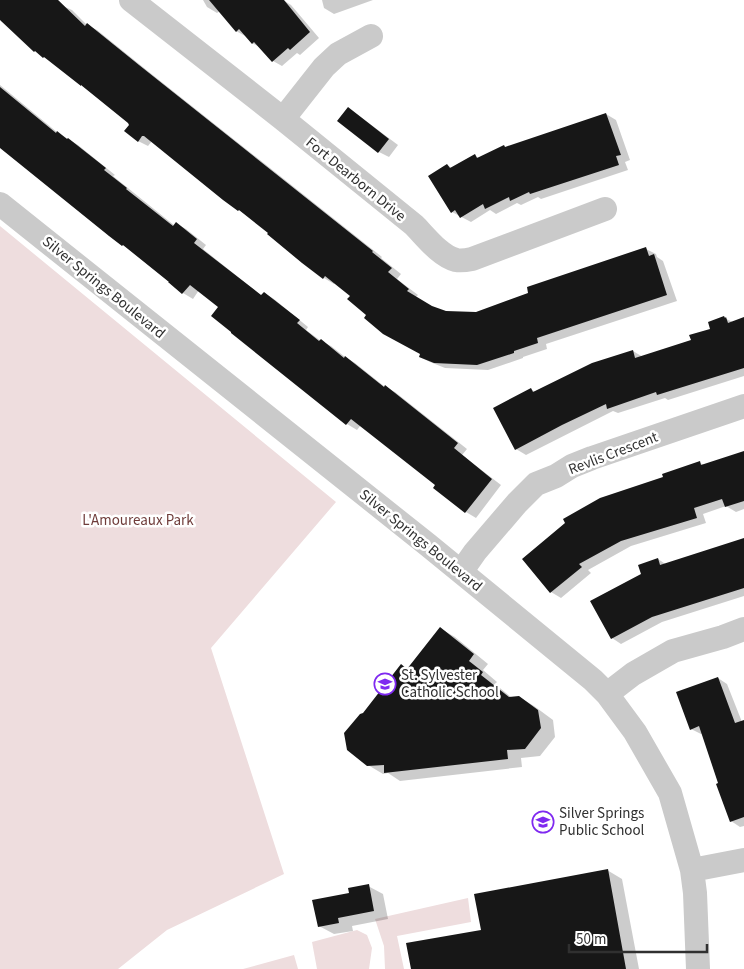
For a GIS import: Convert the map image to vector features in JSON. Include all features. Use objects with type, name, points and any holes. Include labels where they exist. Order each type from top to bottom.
[{"type":"street","name":"Fort Dearborn Drive","points":[[132,0],[414,225],[446,256],[457,260],[472,259],[605,210]]},
{"type":"street","points":[[283,119],[324,67],[338,54],[371,36]]},
{"type":"street","name":"Silver Springs Boulevard","points":[[0,204],[461,572],[593,680],[607,694],[634,732],[670,793],[692,870],[695,893],[698,969]]},
{"type":"street","name":"Revlis Crescent","points":[[461,572],[475,552],[536,484],[592,458],[744,406]]},
{"type":"street","points":[[607,694],[632,674],[673,651],[744,629]]},
{"type":"street","points":[[692,870],[744,860]]},
{"type":"green space","name":"L'Amoureaux Park","points":[[0,226],[336,502],[211,648],[284,874],[167,930],[118,969],[0,969]]},
{"type":"green space","points":[[468,898],[471,922],[397,936],[404,969],[385,969],[384,946],[375,919]]},
{"type":"green space","points":[[357,930],[367,935],[372,948],[369,969],[317,969],[312,942]]},
{"type":"green space","points":[[294,955],[298,969],[243,969]]},
{"type":"building","points":[[0,0],[58,0],[85,26],[87,23],[373,251],[392,268],[388,272],[409,289],[407,291],[432,306],[446,311],[476,312],[528,293],[527,287],[646,247],[649,256],[654,254],[667,295],[537,338],[538,343],[477,365],[434,363],[419,357],[420,354],[383,334],[364,318],[366,315],[347,299],[350,296],[325,276],[323,279],[302,263],[268,233],[223,200],[144,136],[138,142],[124,131],[129,125],[128,123],[44,57],[34,52],[0,20]]},
{"type":"building","points":[[209,0],[284,0],[310,32],[290,50],[288,48],[272,62],[239,29],[236,32]]},
{"type":"building","points":[[0,87],[56,133],[57,131],[68,138],[106,168],[104,170],[173,226],[176,222],[197,239],[194,243],[261,295],[264,292],[300,320],[297,323],[319,341],[321,339],[384,387],[385,385],[458,443],[454,448],[492,479],[465,513],[433,488],[435,485],[351,419],[346,425],[231,333],[211,316],[218,307],[190,285],[182,294],[0,148]]},
{"type":"building","points":[[348,107],[389,139],[378,153],[337,121]]},
{"type":"building","points":[[606,113],[621,155],[616,156],[619,165],[530,194],[529,192],[510,201],[509,197],[485,209],[483,204],[460,218],[455,210],[451,213],[428,176],[447,164],[450,168],[475,154],[477,158],[504,145],[505,147]]},
{"type":"building","points":[[724,316],[728,323],[744,317],[744,368],[657,395],[656,392],[607,409],[606,404],[515,450],[493,408],[531,388],[533,392],[592,363],[633,350],[635,358],[691,340],[689,335],[710,329],[708,322]]},
{"type":"building","points":[[744,451],[744,501],[725,507],[722,499],[694,508],[697,518],[621,541],[579,564],[582,567],[550,593],[522,559],[565,523],[563,519],[600,498],[663,477],[662,474],[700,461],[701,465]]},
{"type":"building","points":[[744,538],[744,588],[652,617],[611,639],[590,601],[641,574],[638,565],[658,558],[660,565]]},
{"type":"building","points":[[440,627],[474,654],[469,661],[483,672],[481,675],[509,697],[519,696],[538,710],[541,728],[525,749],[507,750],[508,759],[384,773],[384,765],[367,766],[347,750],[344,733],[363,713],[401,664],[407,669]]},
{"type":"building","points":[[718,677],[735,723],[744,720],[744,817],[730,822],[716,784],[718,783],[699,726],[690,730],[676,692]]},
{"type":"building","points":[[608,869],[626,969],[411,969],[406,943],[481,930],[474,894]]},
{"type":"building","points":[[369,884],[374,911],[338,918],[339,923],[318,927],[312,900],[349,893],[348,888]]},
{"type":"place","name":"St. Sylvester Catholic School","points":[[385,684]]},
{"type":"place","name":"Silver Springs Public School","points":[[543,822]]}]
